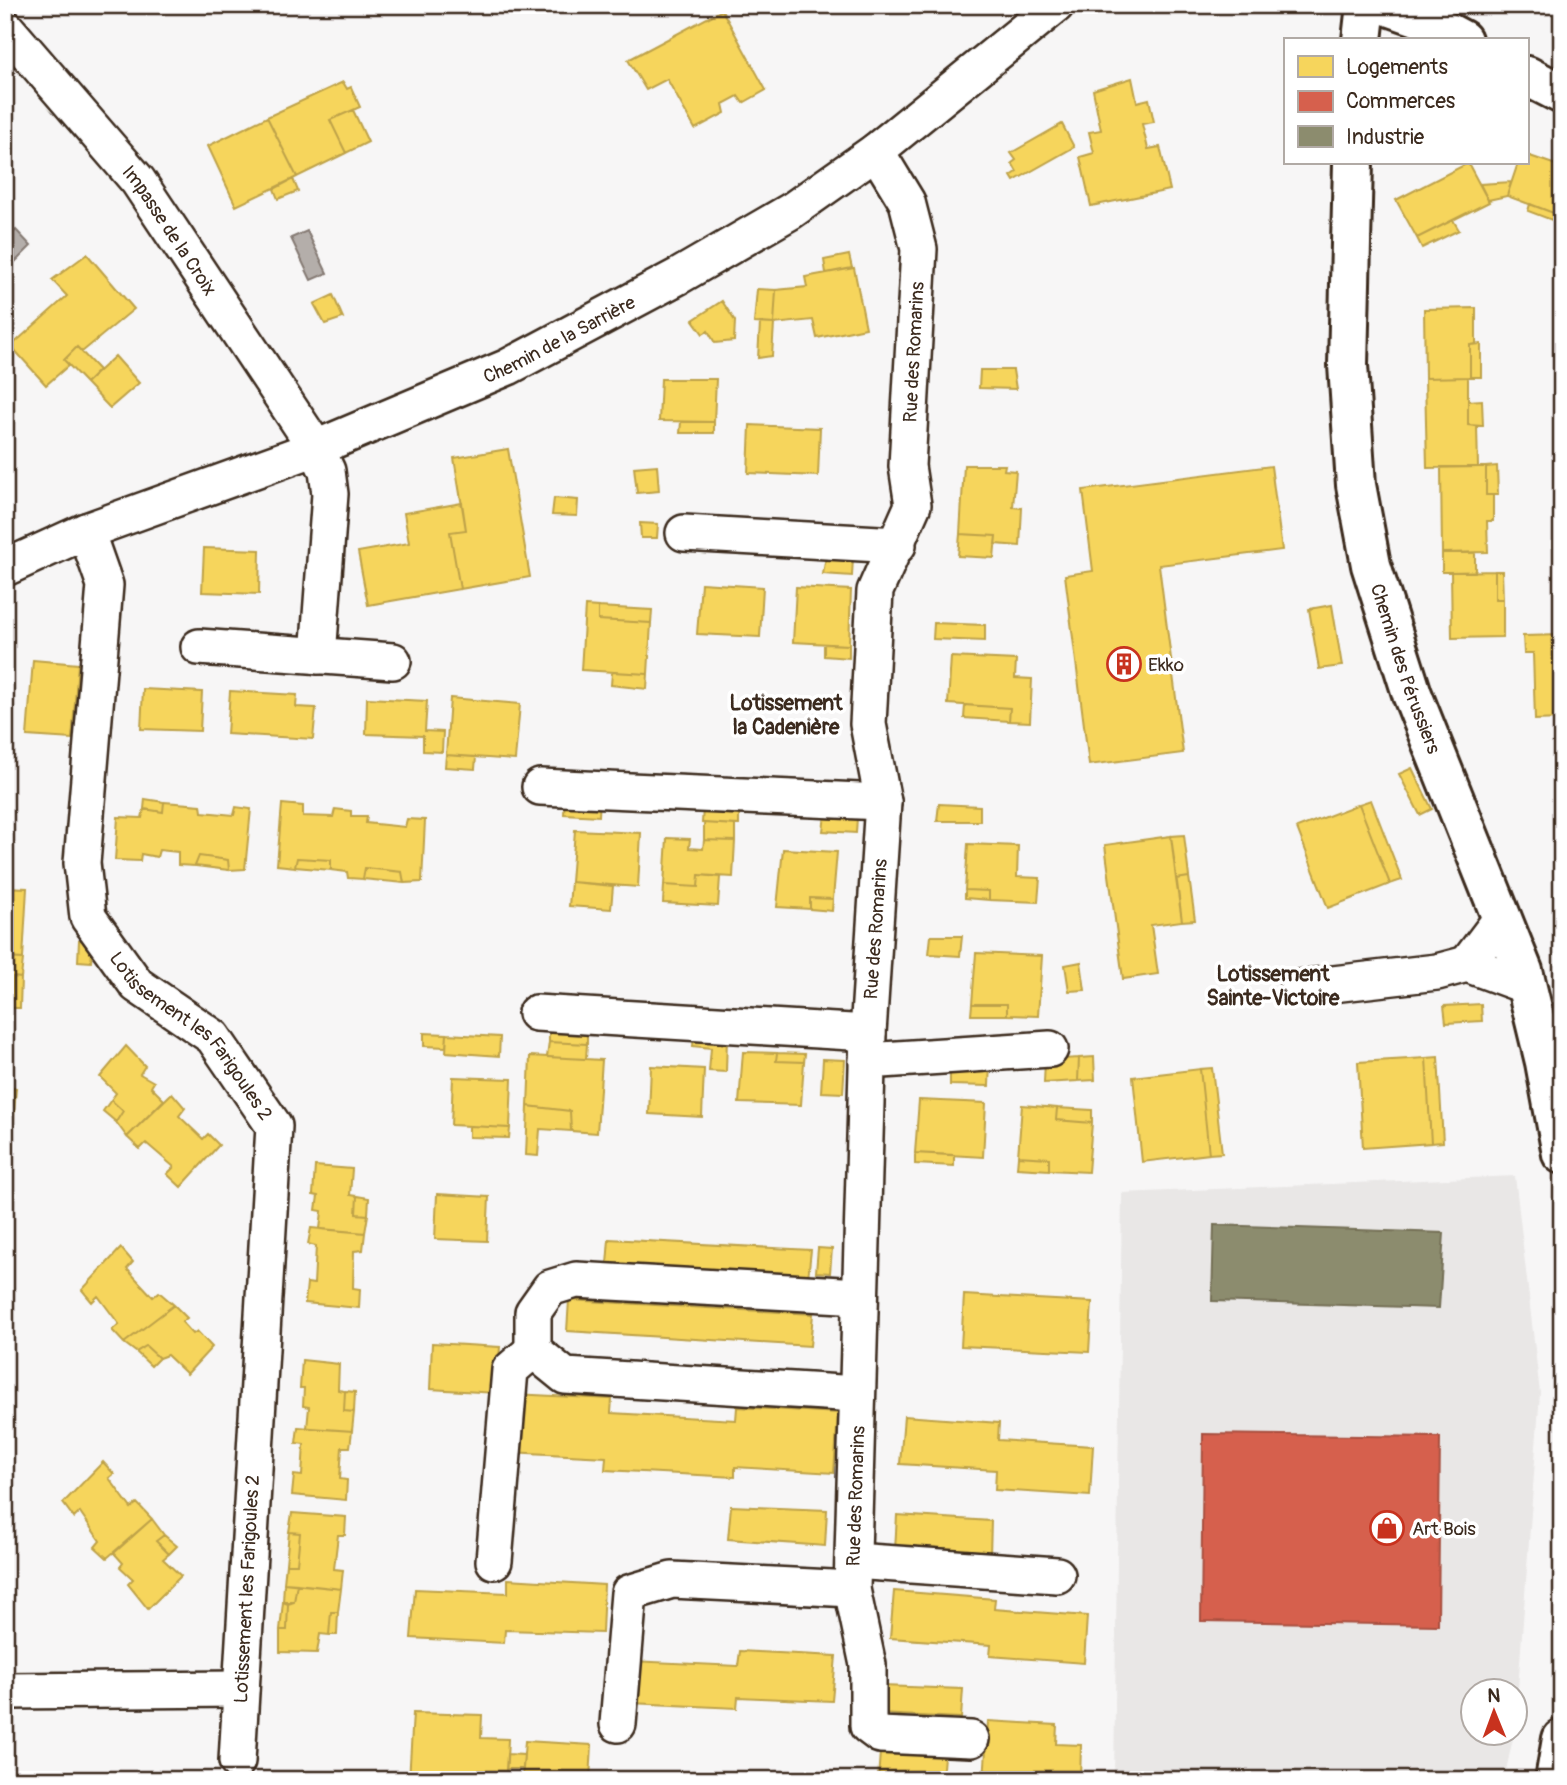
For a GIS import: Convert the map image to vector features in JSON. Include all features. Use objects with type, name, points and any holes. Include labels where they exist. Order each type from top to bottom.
[{"type":"street","name":"Chemin de la Sarrière","points":[[5,568],[86,531],[316,448],[533,354],[679,276],[791,211],[876,151],[1056,5]]},
{"type":"street","points":[[1362,38],[1366,5]]},
{"type":"street","points":[[1386,5],[1417,16],[1458,38]]},
{"type":"street","name":"Impasse de la Croix","points":[[5,27],[138,181],[316,448],[327,471],[330,494],[318,656]]},
{"type":"street","points":[[1528,77],[1562,94]]},
{"type":"street","name":"Rue des Romarins","points":[[876,151],[906,202],[919,249],[906,467],[913,505],[898,545],[875,591],[868,724],[883,802],[868,1047],[852,1575],[868,1665],[868,1726],[880,1735],[971,1739]]},
{"type":"street","name":"Chemin des Pérussiers","points":[[1353,164],[1348,365],[1356,485],[1371,565],[1412,694],[1554,1061],[1562,1154]]},
{"type":"street","name":"Lotissement les Farigoules 2","points":[[86,531],[106,585],[82,863],[88,917],[137,985],[214,1037],[274,1126],[237,1761]]},
{"type":"street","points":[[684,533],[898,545]]},
{"type":"street","points":[[199,647],[393,661]]},
{"type":"street","points":[[540,787],[883,802]]},
{"type":"street","points":[[1467,964],[1501,919]]},
{"type":"street","points":[[1298,988],[1437,972],[1467,964],[1527,986]]},
{"type":"street","points":[[536,1013],[868,1047],[1050,1049]]},
{"type":"street","points":[[494,1561],[510,1370],[533,1350],[533,1312],[550,1288],[576,1280],[860,1296]]},
{"type":"street","points":[[533,1350],[565,1376],[857,1394]]},
{"type":"street","points":[[618,1724],[629,1593],[672,1580],[852,1575],[1057,1575]]},
{"type":"street","points":[[5,1691],[241,1689]]},
{"type":"street","points":[[1555,1780],[1562,1739]]},
{"type":"shaded area","points":[[16,230],[31,246],[5,272],[5,241]]},
{"type":"shaded area","points":[[307,231],[327,273],[311,280],[291,238]]},
{"type":"shaded area","points":[[1515,1176],[1540,1393],[1519,1676],[1458,1676],[1458,1746],[1511,1746],[1504,1780],[1114,1780],[1122,1193]]},
{"type":"building: Logements","points":[[722,10],[766,90],[743,103],[738,96],[723,104],[725,113],[695,129],[667,79],[646,90],[628,60]]},
{"type":"building: Logements","points":[[1132,78],[1137,102],[1149,99],[1154,122],[1142,124],[1148,149],[1160,147],[1170,190],[1091,206],[1080,157],[1094,153],[1089,132],[1101,130],[1093,90]]},
{"type":"building: Logements","points":[[343,82],[347,89],[351,87],[360,107],[330,120],[346,153],[297,177],[267,117]]},
{"type":"building: Logements","points":[[353,110],[368,142],[346,153],[330,120]]},
{"type":"building: Logements","points":[[267,117],[297,177],[236,206],[208,146]]},
{"type":"building: Logements","points":[[1062,124],[1074,147],[1014,181],[1011,176],[1017,172],[1012,163],[1016,160],[1011,153]]},
{"type":"building: Logements","points":[[1528,155],[1562,167],[1559,215],[1507,196],[1518,164],[1528,164]]},
{"type":"building: Logements","points":[[1469,164],[1489,202],[1417,238],[1396,200]]},
{"type":"building: Logements","points":[[293,179],[298,191],[278,199],[274,189]]},
{"type":"building: Logements","points":[[1511,182],[1507,196],[1488,200],[1480,184]]},
{"type":"building: Logements","points":[[1530,204],[1559,215],[1557,222],[1528,211]]},
{"type":"building: Logements","points":[[1453,220],[1459,230],[1422,248],[1417,238]]},
{"type":"building: Logements","points":[[87,254],[134,309],[82,352],[77,347],[64,360],[69,365],[46,385],[11,346],[67,296],[52,280]]},
{"type":"building: Logements","points":[[849,255],[852,268],[826,273],[824,260]]},
{"type":"building: Logements","points":[[854,268],[866,328],[817,338],[813,320],[774,324],[776,290],[807,287],[805,277]]},
{"type":"building: Logements","points":[[757,289],[776,290],[774,324],[754,323]]},
{"type":"building: Logements","points":[[333,295],[343,318],[325,324],[314,304]]},
{"type":"building: Logements","points":[[722,301],[735,321],[734,341],[715,343],[708,331],[703,334],[693,320]]},
{"type":"building: Logements","points":[[1476,308],[1476,344],[1470,345],[1470,377],[1425,378],[1424,309]]},
{"type":"building: Logements","points":[[760,323],[774,324],[772,356],[758,358]]},
{"type":"building: Logements","points":[[1481,344],[1481,377],[1470,377],[1470,345]]},
{"type":"building: Logements","points":[[77,347],[99,370],[86,383],[64,360]]},
{"type":"building: Logements","points":[[115,356],[139,383],[110,408],[86,383]]},
{"type":"building: Logements","points":[[980,370],[1013,370],[1016,389],[979,388]]},
{"type":"building: Logements","points":[[1468,377],[1468,425],[1477,426],[1478,467],[1427,468],[1425,378]]},
{"type":"building: Logements","points":[[661,379],[716,379],[714,422],[659,421]]},
{"type":"building: Logements","points":[[1482,400],[1483,426],[1468,425],[1468,401]]},
{"type":"building: Logements","points":[[681,422],[714,422],[714,433],[680,433]]},
{"type":"building: Logements","points":[[750,425],[820,428],[818,476],[748,473]]},
{"type":"building: Logements","points":[[508,449],[530,577],[460,589],[450,532],[466,530],[454,458]]},
{"type":"building: Logements","points":[[657,465],[659,491],[637,493],[634,467]]},
{"type":"building: Logements","points":[[964,465],[1005,465],[1004,470],[1016,471],[1013,507],[1022,508],[1020,546],[995,544],[996,536],[960,534]]},
{"type":"building: Logements","name":"Ekko","points":[[1271,466],[1282,550],[1159,565],[1183,753],[1089,765],[1065,575],[1093,571],[1083,490]]},
{"type":"building: Logements","points":[[1497,466],[1498,495],[1486,495],[1486,467]]},
{"type":"building: Logements","points":[[1441,467],[1486,467],[1486,495],[1493,495],[1493,521],[1487,521],[1488,552],[1442,553]]},
{"type":"building: Logements","points":[[554,498],[578,500],[577,516],[552,515]]},
{"type":"building: Logements","points":[[462,503],[466,530],[450,532],[460,589],[368,605],[358,552],[409,543],[404,513]]},
{"type":"building: Logements","points":[[640,523],[658,524],[657,538],[641,538]]},
{"type":"building: Logements","points":[[960,534],[996,536],[994,558],[958,556]]},
{"type":"building: Logements","points":[[204,548],[260,550],[259,594],[202,592]]},
{"type":"building: Logements","points":[[1442,553],[1475,553],[1475,572],[1442,572]]},
{"type":"building: Logements","points":[[826,556],[853,558],[852,576],[823,574]]},
{"type":"building: Logements","points":[[1495,571],[1495,599],[1503,599],[1503,637],[1452,638],[1451,572]]},
{"type":"building: Logements","points":[[1495,571],[1502,571],[1503,599],[1495,599]]},
{"type":"building: Logements","points":[[701,583],[763,587],[760,637],[697,634]]},
{"type":"building: Logements","points":[[796,587],[851,590],[849,645],[793,642]]},
{"type":"building: Logements","points":[[1332,605],[1342,666],[1319,669],[1309,609]]},
{"type":"building: Logements","points":[[585,606],[598,607],[598,620],[651,623],[648,674],[581,670]]},
{"type":"building: Logements","points":[[598,607],[652,610],[651,623],[598,620]]},
{"type":"building: Logements","points":[[934,623],[985,625],[985,641],[933,639]]},
{"type":"building: Logements","points":[[1562,635],[1562,719],[1535,720],[1533,653],[1524,653],[1523,636]]},
{"type":"building: Logements","points":[[824,644],[849,645],[849,658],[824,656]]},
{"type":"building: Logements","points":[[951,657],[1016,660],[1015,678],[1032,679],[1030,722],[1009,721],[1010,708],[948,704]]},
{"type":"building: Logements","points":[[33,660],[78,664],[72,739],[27,736]]},
{"type":"building: Logements","points":[[612,672],[648,674],[647,689],[611,685]]},
{"type":"building: Logements","points":[[143,689],[202,692],[200,731],[141,729]]},
{"type":"building: Logements","points":[[230,691],[297,695],[296,707],[316,708],[313,739],[227,734]]},
{"type":"building: Logements","points":[[367,698],[427,701],[425,731],[443,732],[442,752],[423,751],[423,736],[366,734]]},
{"type":"building: Logements","points":[[450,698],[520,704],[515,760],[446,755]]},
{"type":"building: Logements","points":[[965,705],[1010,708],[1009,721],[964,718]]},
{"type":"building: Logements","points":[[446,755],[476,757],[475,769],[445,767]]},
{"type":"building: Logements","points":[[1412,768],[1432,809],[1420,815],[1399,774]]},
{"type":"building: Logements","points":[[565,796],[600,798],[599,816],[564,814]]},
{"type":"building: Logements","points":[[145,799],[164,802],[163,812],[144,809]]},
{"type":"building: Logements","points":[[1371,800],[1402,880],[1390,884],[1359,804]]},
{"type":"building: Logements","points":[[164,802],[201,805],[202,812],[234,815],[236,807],[251,809],[245,869],[229,870],[228,860],[199,856],[195,866],[178,865],[178,852],[159,850],[157,857],[141,854],[140,861],[115,860],[118,817],[142,818],[144,809],[163,812]]},
{"type":"building: Logements","points":[[282,804],[303,806],[303,816],[333,817],[335,809],[351,811],[351,816],[367,816],[366,823],[405,827],[407,819],[425,820],[422,882],[404,883],[402,872],[365,868],[363,879],[348,878],[347,872],[331,870],[331,860],[297,858],[295,867],[277,865]]},
{"type":"building: Logements","points":[[939,804],[980,806],[980,821],[937,821]]},
{"type":"building: Logements","points":[[1359,804],[1390,884],[1328,908],[1297,828]]},
{"type":"building: Logements","points":[[703,808],[739,810],[739,825],[702,823]]},
{"type":"building: Logements","points":[[825,815],[857,817],[856,833],[823,831]]},
{"type":"building: Logements","points":[[704,823],[735,825],[735,841],[704,840]]},
{"type":"building: Logements","points":[[575,830],[641,833],[638,887],[571,882]]},
{"type":"building: Logements","points":[[1184,835],[1189,877],[1176,879],[1171,836]]},
{"type":"building: Logements","points":[[1171,836],[1182,921],[1151,925],[1158,974],[1123,979],[1105,845]]},
{"type":"building: Logements","points":[[667,838],[690,839],[689,848],[703,849],[704,840],[735,841],[733,877],[699,875],[698,887],[664,885]]},
{"type":"building: Logements","points":[[968,844],[1018,846],[1017,877],[1040,878],[1038,902],[989,900],[989,891],[965,890]]},
{"type":"building: Logements","points":[[783,849],[837,852],[833,899],[810,898],[810,909],[777,907]]},
{"type":"building: Logements","points":[[199,856],[228,860],[229,870],[195,866]]},
{"type":"building: Logements","points":[[297,858],[331,860],[331,870],[295,867]]},
{"type":"building: Logements","points":[[365,868],[402,872],[404,883],[363,879]]},
{"type":"building: Logements","points":[[699,875],[720,877],[718,906],[663,903],[664,885],[698,887]]},
{"type":"building: Logements","points":[[1189,877],[1195,920],[1182,921],[1176,879]]},
{"type":"building: Logements","points":[[571,882],[613,886],[611,909],[569,906]]},
{"type":"building: Logements","points":[[5,887],[27,888],[23,959],[5,958]]},
{"type":"building: Logements","points":[[965,890],[989,891],[989,900],[965,898]]},
{"type":"building: Logements","points":[[810,898],[833,899],[832,911],[810,909]]},
{"type":"building: Logements","points":[[931,936],[962,936],[960,956],[929,954]]},
{"type":"building: Logements","points":[[79,940],[93,941],[91,962],[78,961]]},
{"type":"building: Logements","points":[[976,953],[1042,956],[1038,1016],[1007,1015],[1007,1004],[972,1004]]},
{"type":"building: Logements","points":[[5,958],[23,959],[21,978],[13,977],[10,1019],[5,1018]]},
{"type":"building: Logements","points":[[1081,962],[1085,990],[1069,991],[1065,965]]},
{"type":"building: Logements","points":[[13,977],[21,978],[20,1008],[10,1008]]},
{"type":"building: Logements","points":[[972,1004],[1007,1004],[1007,1015],[971,1015]]},
{"type":"building: Logements","points":[[1481,1004],[1482,1021],[1446,1023],[1444,1006]]},
{"type":"building: Logements","points":[[549,1024],[587,1025],[587,1044],[549,1042]]},
{"type":"building: Logements","points":[[424,1033],[447,1034],[446,1047],[424,1046]]},
{"type":"building: Logements","points":[[447,1034],[500,1037],[499,1056],[446,1052]]},
{"type":"building: Logements","points":[[694,1035],[727,1037],[726,1072],[709,1071],[711,1048],[693,1046]]},
{"type":"building: Logements","points":[[549,1042],[587,1044],[586,1059],[547,1057]]},
{"type":"building: Logements","points":[[126,1046],[145,1066],[140,1074],[154,1082],[151,1087],[164,1100],[127,1137],[116,1122],[123,1111],[111,1100],[116,1093],[100,1077]]},
{"type":"building: Logements","points":[[743,1052],[777,1053],[776,1061],[804,1062],[801,1105],[739,1103]]},
{"type":"building: Logements","points":[[777,1053],[805,1054],[804,1062],[776,1061]]},
{"type":"building: Logements","points":[[530,1056],[602,1060],[597,1133],[571,1131],[570,1111],[528,1106]]},
{"type":"building: Logements","points":[[1094,1057],[1095,1080],[1078,1081],[1079,1058]]},
{"type":"building: Logements","points":[[1438,1057],[1443,1142],[1431,1143],[1426,1058]]},
{"type":"building: Logements","points":[[1079,1058],[1078,1081],[1044,1083],[1045,1060]]},
{"type":"building: Logements","points":[[1426,1058],[1431,1143],[1363,1148],[1358,1062]]},
{"type":"building: Logements","points":[[823,1059],[845,1060],[843,1093],[821,1092]]},
{"type":"building: Logements","points":[[990,1062],[989,1086],[950,1085],[950,1065]]},
{"type":"building: Logements","points":[[651,1066],[704,1069],[702,1117],[649,1114]]},
{"type":"building: Logements","points":[[1212,1068],[1222,1153],[1209,1154],[1200,1069]]},
{"type":"building: Logements","points":[[1200,1069],[1209,1154],[1142,1162],[1133,1077]]},
{"type":"building: Logements","points":[[453,1077],[512,1079],[510,1128],[451,1125]]},
{"type":"building: Logements","points":[[5,1088],[16,1088],[10,1159],[5,1158]]},
{"type":"building: Logements","points":[[172,1093],[185,1108],[179,1116],[203,1139],[208,1134],[219,1145],[181,1187],[167,1174],[174,1167],[146,1143],[140,1149],[127,1137]]},
{"type":"building: Logements","points":[[111,1100],[123,1111],[116,1122],[103,1111]]},
{"type":"building: Logements","points":[[919,1100],[986,1103],[983,1157],[915,1153]]},
{"type":"building: Logements","points":[[1022,1105],[1057,1108],[1056,1120],[1092,1123],[1088,1172],[1049,1170],[1049,1158],[1018,1156]]},
{"type":"building: Logements","points":[[528,1106],[570,1111],[571,1131],[540,1129],[538,1156],[526,1155]]},
{"type":"building: Logements","points":[[1057,1108],[1092,1110],[1092,1123],[1056,1120]]},
{"type":"building: Logements","points":[[469,1126],[510,1128],[509,1138],[469,1137]]},
{"type":"building: Logements","points":[[915,1153],[954,1155],[954,1166],[915,1164]]},
{"type":"building: Logements","points":[[1018,1156],[1049,1158],[1049,1170],[1017,1168]]},
{"type":"building: Logements","points":[[315,1166],[352,1169],[350,1195],[357,1196],[356,1214],[368,1215],[365,1233],[320,1229],[322,1211],[316,1210],[318,1196],[313,1195]]},
{"type":"building: Logements","points":[[437,1194],[489,1197],[487,1241],[435,1239]]},
{"type":"building: Logements","points":[[357,1196],[369,1198],[368,1215],[356,1214]]},
{"type":"building: Logements","points":[[311,1228],[365,1233],[363,1250],[354,1251],[353,1288],[360,1289],[359,1308],[305,1303],[307,1283],[314,1284],[316,1246],[308,1244]]},
{"type":"building: Logements","points":[[609,1239],[811,1250],[807,1287],[606,1277]]},
{"type":"building: Logements","points":[[121,1248],[133,1262],[127,1269],[153,1297],[159,1292],[174,1305],[124,1343],[112,1330],[119,1324],[98,1296],[92,1302],[82,1290]]},
{"type":"building: Logements","points":[[818,1248],[832,1249],[830,1273],[816,1272]]},
{"type":"building: Logements","points":[[964,1295],[1092,1302],[1089,1352],[961,1346]]},
{"type":"building: Logements","points":[[569,1300],[813,1314],[810,1346],[567,1331]]},
{"type":"building: Logements","points":[[174,1305],[187,1318],[182,1322],[193,1334],[197,1331],[212,1347],[187,1374],[167,1355],[159,1358],[146,1346],[136,1352],[124,1343]]},
{"type":"building: Logements","points":[[432,1343],[500,1347],[496,1393],[430,1389]]},
{"type":"building: Logements","points":[[146,1346],[159,1358],[151,1366],[136,1352]]},
{"type":"building: Logements","points":[[302,1360],[339,1364],[338,1390],[345,1391],[344,1411],[354,1412],[352,1431],[307,1428],[309,1407],[303,1406],[304,1388],[300,1388]]},
{"type":"building: Logements","points":[[345,1391],[355,1392],[354,1412],[344,1411]]},
{"type":"building: Logements","points":[[514,1394],[612,1399],[611,1413],[736,1420],[737,1407],[838,1413],[834,1473],[735,1467],[735,1477],[605,1470],[606,1457],[509,1452]]},
{"type":"building: Logements","points":[[904,1416],[999,1423],[998,1440],[1093,1446],[1090,1496],[995,1490],[996,1470],[900,1464]]},
{"type":"building: Logements","points":[[298,1427],[352,1431],[350,1447],[342,1447],[340,1479],[347,1480],[346,1500],[292,1495],[294,1475],[302,1476],[304,1444],[296,1443]]},
{"type":"building: Logements","points":[[103,1462],[114,1474],[109,1478],[131,1508],[137,1503],[152,1519],[107,1558],[95,1547],[100,1541],[80,1512],[74,1518],[63,1503]]},
{"type":"building: Logements","points":[[731,1506],[827,1510],[825,1546],[728,1539]]},
{"type":"building: Logements","points":[[292,1513],[346,1517],[345,1535],[338,1535],[334,1569],[343,1570],[341,1589],[284,1583],[286,1564],[297,1564],[300,1533],[289,1532]]},
{"type":"building: Logements","points":[[897,1515],[991,1521],[990,1556],[895,1550]]},
{"type":"building: Logements","points":[[152,1519],[164,1535],[156,1541],[169,1554],[163,1559],[181,1576],[148,1609],[128,1584],[133,1579],[120,1567],[123,1563],[114,1553]]},
{"type":"building: Logements","points":[[289,1532],[300,1533],[297,1564],[286,1564]]},
{"type":"building: Logements","points":[[164,1535],[177,1546],[169,1554],[156,1541]]},
{"type":"building: Logements","points":[[508,1579],[604,1585],[602,1633],[505,1630],[504,1643],[411,1638],[415,1589],[508,1593]]},
{"type":"building: Logements","points":[[284,1583],[297,1584],[294,1602],[283,1602]]},
{"type":"building: Logements","points":[[297,1584],[341,1589],[338,1612],[331,1612],[329,1635],[320,1634],[317,1653],[280,1652],[280,1630],[287,1630],[288,1604],[294,1602]]},
{"type":"building: Logements","points":[[894,1591],[995,1599],[994,1609],[1087,1616],[1084,1663],[990,1656],[991,1645],[890,1638]]},
{"type":"building: Logements","points":[[283,1602],[288,1604],[287,1630],[280,1630]]},
{"type":"building: Logements","points":[[331,1612],[338,1612],[337,1635],[329,1635]]},
{"type":"building: Logements","points":[[740,1651],[836,1656],[832,1701],[738,1697],[737,1708],[630,1703],[632,1661],[738,1666]]},
{"type":"building: Logements","points":[[882,1686],[963,1689],[961,1718],[879,1714]]},
{"type":"building: Logements","points":[[413,1713],[482,1715],[481,1738],[508,1739],[506,1780],[409,1780]]},
{"type":"building: Logements","points":[[988,1721],[1057,1725],[1056,1744],[1081,1745],[1080,1780],[984,1780]]},
{"type":"building: Logements","points":[[525,1741],[592,1745],[590,1780],[522,1780]]},
{"type":"building: Logements","points":[[880,1752],[944,1756],[942,1780],[878,1780]]},
{"type":"building: Logements","points":[[507,1754],[524,1755],[523,1769],[506,1769]]},
{"type":"building: Commerces","points":[[1203,1434],[1440,1437],[1438,1625],[1201,1621]]},
{"type":"building: Industrie","points":[[1214,1225],[1444,1233],[1439,1308],[1212,1301]]},
{"type":"place","name":"Ekko","points":[[1124,664]]},
{"type":"place","name":"Art Bois","points":[[1387,1528]]},
{"type":"district","name":"Lotissement la Cadenière","points":[[786,715]]},
{"type":"district","name":"Lotissement Sainte-Victoire","points":[[1273,986]]}]
